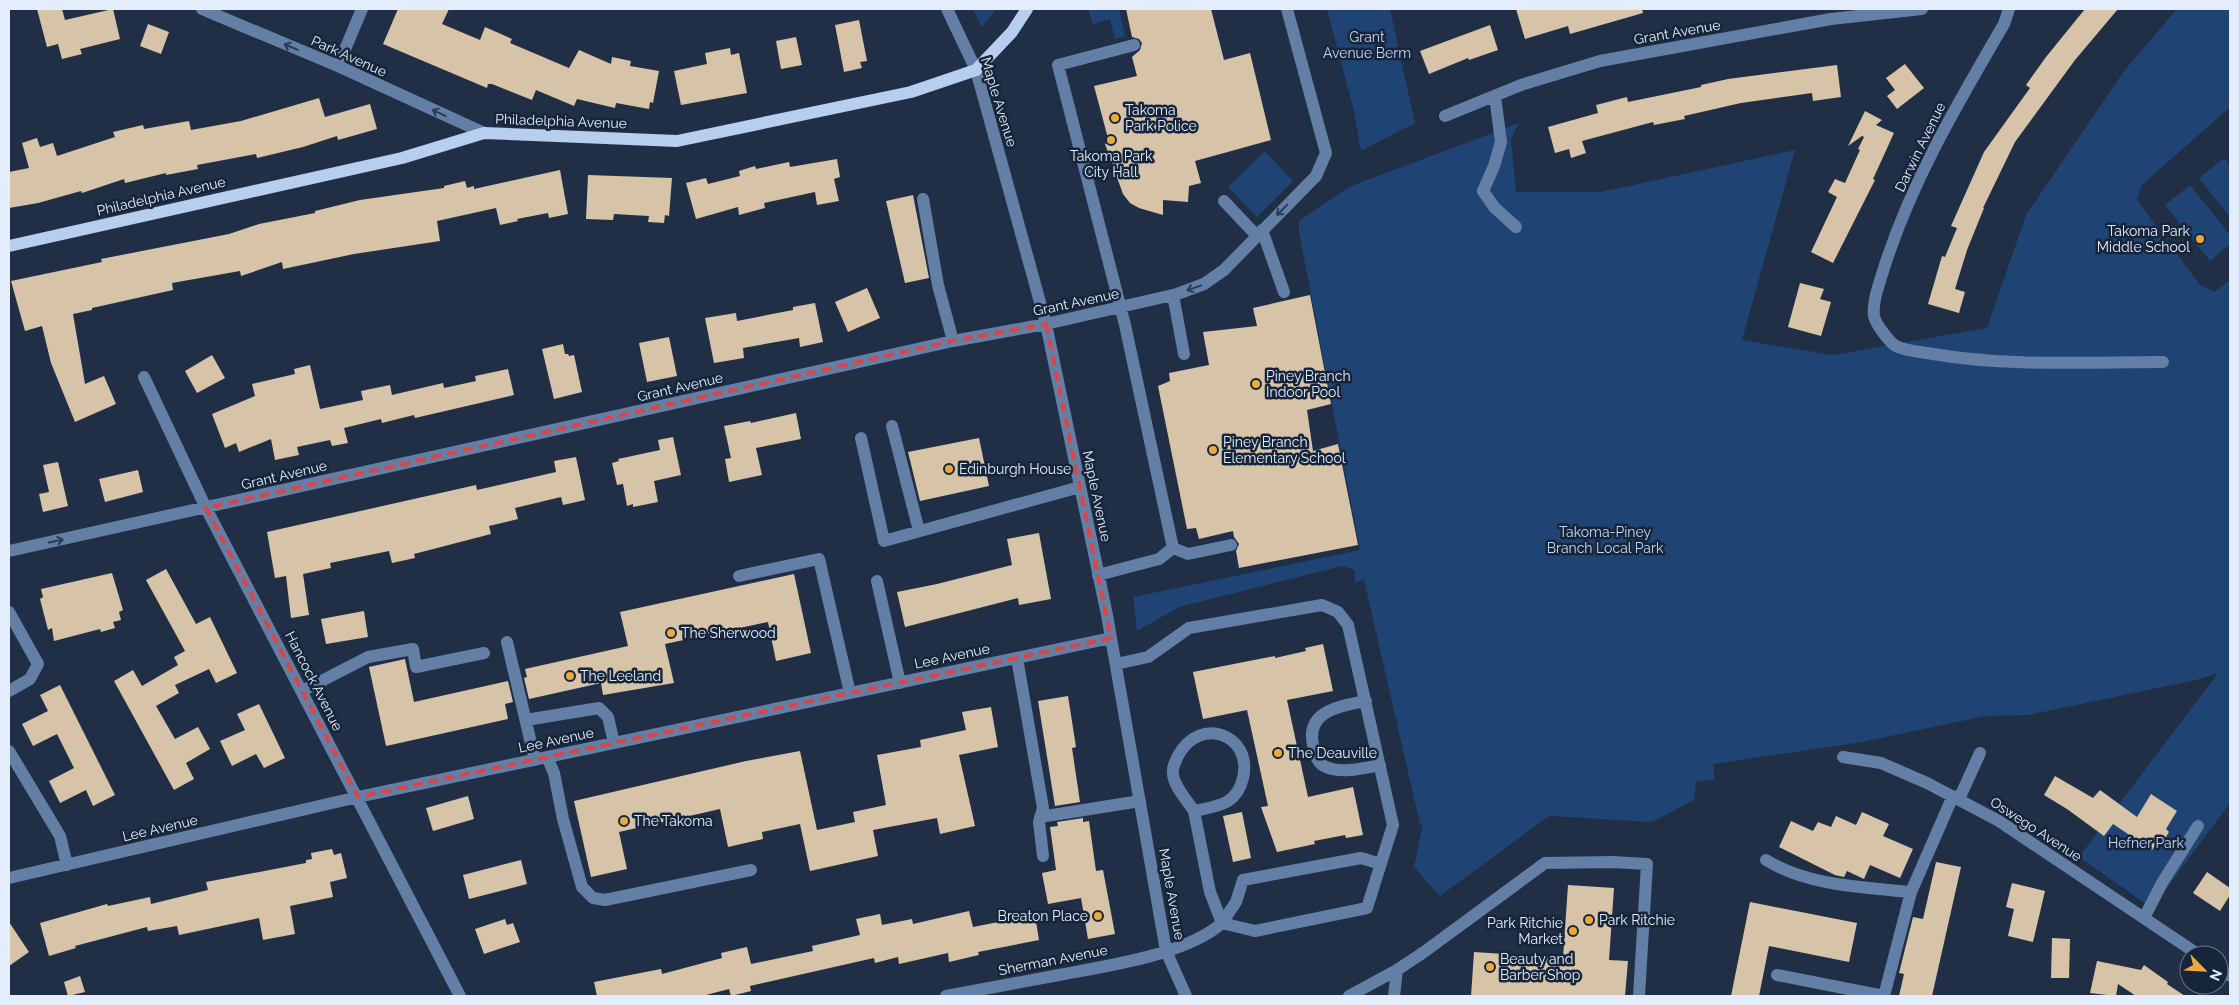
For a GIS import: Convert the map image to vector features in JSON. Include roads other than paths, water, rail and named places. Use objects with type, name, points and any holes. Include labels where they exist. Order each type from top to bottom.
[{"type":"main road","name":"Philadelphia Avenue","points":[[9,246],[402,158],[484,133],[677,141],[911,92],[976,70],[1012,32],[1027,9]]},
{"type":"street","name":"Park Avenue","points":[[202,9],[338,66],[484,133]]},
{"type":"street","points":[[338,66],[362,9]]},
{"type":"street","name":"Maple Avenue","points":[[947,9],[976,70],[1046,324],[1116,664],[1166,951],[1186,996]]},
{"type":"street","name":"Grant Avenue","points":[[9,551],[953,341],[1120,308],[1173,295],[1204,284],[1224,270],[1316,176],[1326,153],[1287,9]]},
{"type":"street","name":"Grant Avenue","points":[[1446,116],[1521,86],[1600,61],[1831,20],[1922,9]]},
{"type":"street","name":"Darwin Avenue","points":[[2010,9],[2004,24],[1948,121],[1925,166],[1889,254],[1874,307],[1874,316],[1878,326],[1896,346],[1924,353],[1992,362],[2163,362]]},
{"type":"street","points":[[1134,45],[1058,65],[1125,325],[1173,548]]},
{"type":"street","points":[[1496,96],[1501,142],[1494,166],[1483,191],[1494,207],[1516,227]]},
{"type":"street","points":[[924,199],[938,285],[953,341]]},
{"type":"street","points":[[1224,201],[1259,233],[1284,292]]},
{"type":"street","points":[[1173,295],[1184,354]]},
{"type":"street","name":"Hancock Avenue","points":[[144,377],[206,508],[460,996]]},
{"type":"street","points":[[892,426],[919,531]]},
{"type":"street","points":[[860,438],[884,541],[1080,487]]},
{"type":"street","points":[[1173,548],[1188,554],[1231,545]]},
{"type":"street","points":[[1098,575],[1159,559],[1173,548]]},
{"type":"street","points":[[740,576],[819,559],[850,693]]},
{"type":"street","points":[[877,581],[900,683]]},
{"type":"street","points":[[1116,664],[1148,657],[1189,628],[1322,605],[1338,612],[1348,625],[1393,825],[1367,908],[1255,931],[1222,923]]},
{"type":"street","points":[[9,612],[38,664],[30,679],[9,691]]},
{"type":"street","name":"Lee Avenue","points":[[9,878],[358,797],[1111,638]]},
{"type":"street","points":[[507,642],[526,720],[541,759],[554,773],[563,819],[582,887],[593,898],[604,900],[751,870]]},
{"type":"street","points":[[302,691],[368,656],[413,649],[416,667],[484,653]]},
{"type":"street","points":[[1017,658],[1042,808],[1039,822],[1043,856]]},
{"type":"street","points":[[1366,701],[1342,706],[1324,713],[1315,721],[1311,741],[1317,760],[1327,768],[1352,770],[1380,765]]},
{"type":"street","points":[[526,720],[599,708],[608,717],[614,743]]},
{"type":"street","points":[[1194,811],[1227,803],[1241,789],[1244,773],[1241,753],[1233,740],[1218,733],[1199,734],[1182,747],[1174,763],[1173,775],[1176,784],[1194,811],[1210,892],[1222,923]]},
{"type":"street","points":[[9,751],[60,836],[66,865]]},
{"type":"street","points":[[1777,975],[1884,996],[1911,892],[1980,753]]},
{"type":"street","name":"Oswego Avenue","points":[[1843,757],[1881,763],[1956,798],[1999,821],[2184,945]]},
{"type":"street","points":[[1040,817],[1140,800]]},
{"type":"street","points":[[2144,918],[2162,883],[2198,826]]},
{"type":"street","points":[[1222,923],[1236,902],[1243,880],[1360,858],[1381,864]]},
{"type":"street","points":[[1766,860],[1784,871],[1818,880],[1911,892]]},
{"type":"street","points":[[1349,996],[1397,970],[1545,863],[1613,862],[1648,864],[1640,996]]},
{"type":"street","name":"Sherman Avenue","points":[[946,996],[1094,968],[1166,951],[1209,934],[1222,923]]},
{"type":"street","points":[[1394,996],[1397,970]]},
{"type":"place","name":"Takoma Park Police","points":[[1115,118]]},
{"type":"place","name":"Takoma Park City Hall","points":[[1111,140]]},
{"type":"place","name":"Takoma Park Middle School","points":[[2200,239]]},
{"type":"place","name":"Piney Branch Indoor Pool","points":[[1256,384]]},
{"type":"place","name":"Piney Branch Elementary School","points":[[1213,450]]},
{"type":"place","name":"Edinburgh House","points":[[949,469]]},
{"type":"place","name":"The Sherwood","points":[[671,633]]},
{"type":"place","name":"The Leeland","points":[[570,676]]},
{"type":"place","name":"The Deauville","points":[[1278,753]]},
{"type":"place","name":"The Takoma","points":[[624,821]]},
{"type":"place","name":"Breaton Place","points":[[1098,916]]},
{"type":"place","name":"Park Ritchie","points":[[1589,920]]},
{"type":"place","name":"Park Ritchie Market","points":[[1573,931]]},
{"type":"place","name":"Beauty and Barber Shop","points":[[1490,967]]},
{"type":"park label","name":"Grant Avenue Berm","points":[[1367,46]]},
{"type":"park label","name":"Takoma-Piney Branch Local Park","points":[[1605,540]]},
{"type":"park label","name":"Hefner Park","points":[[2146,843]]}]
